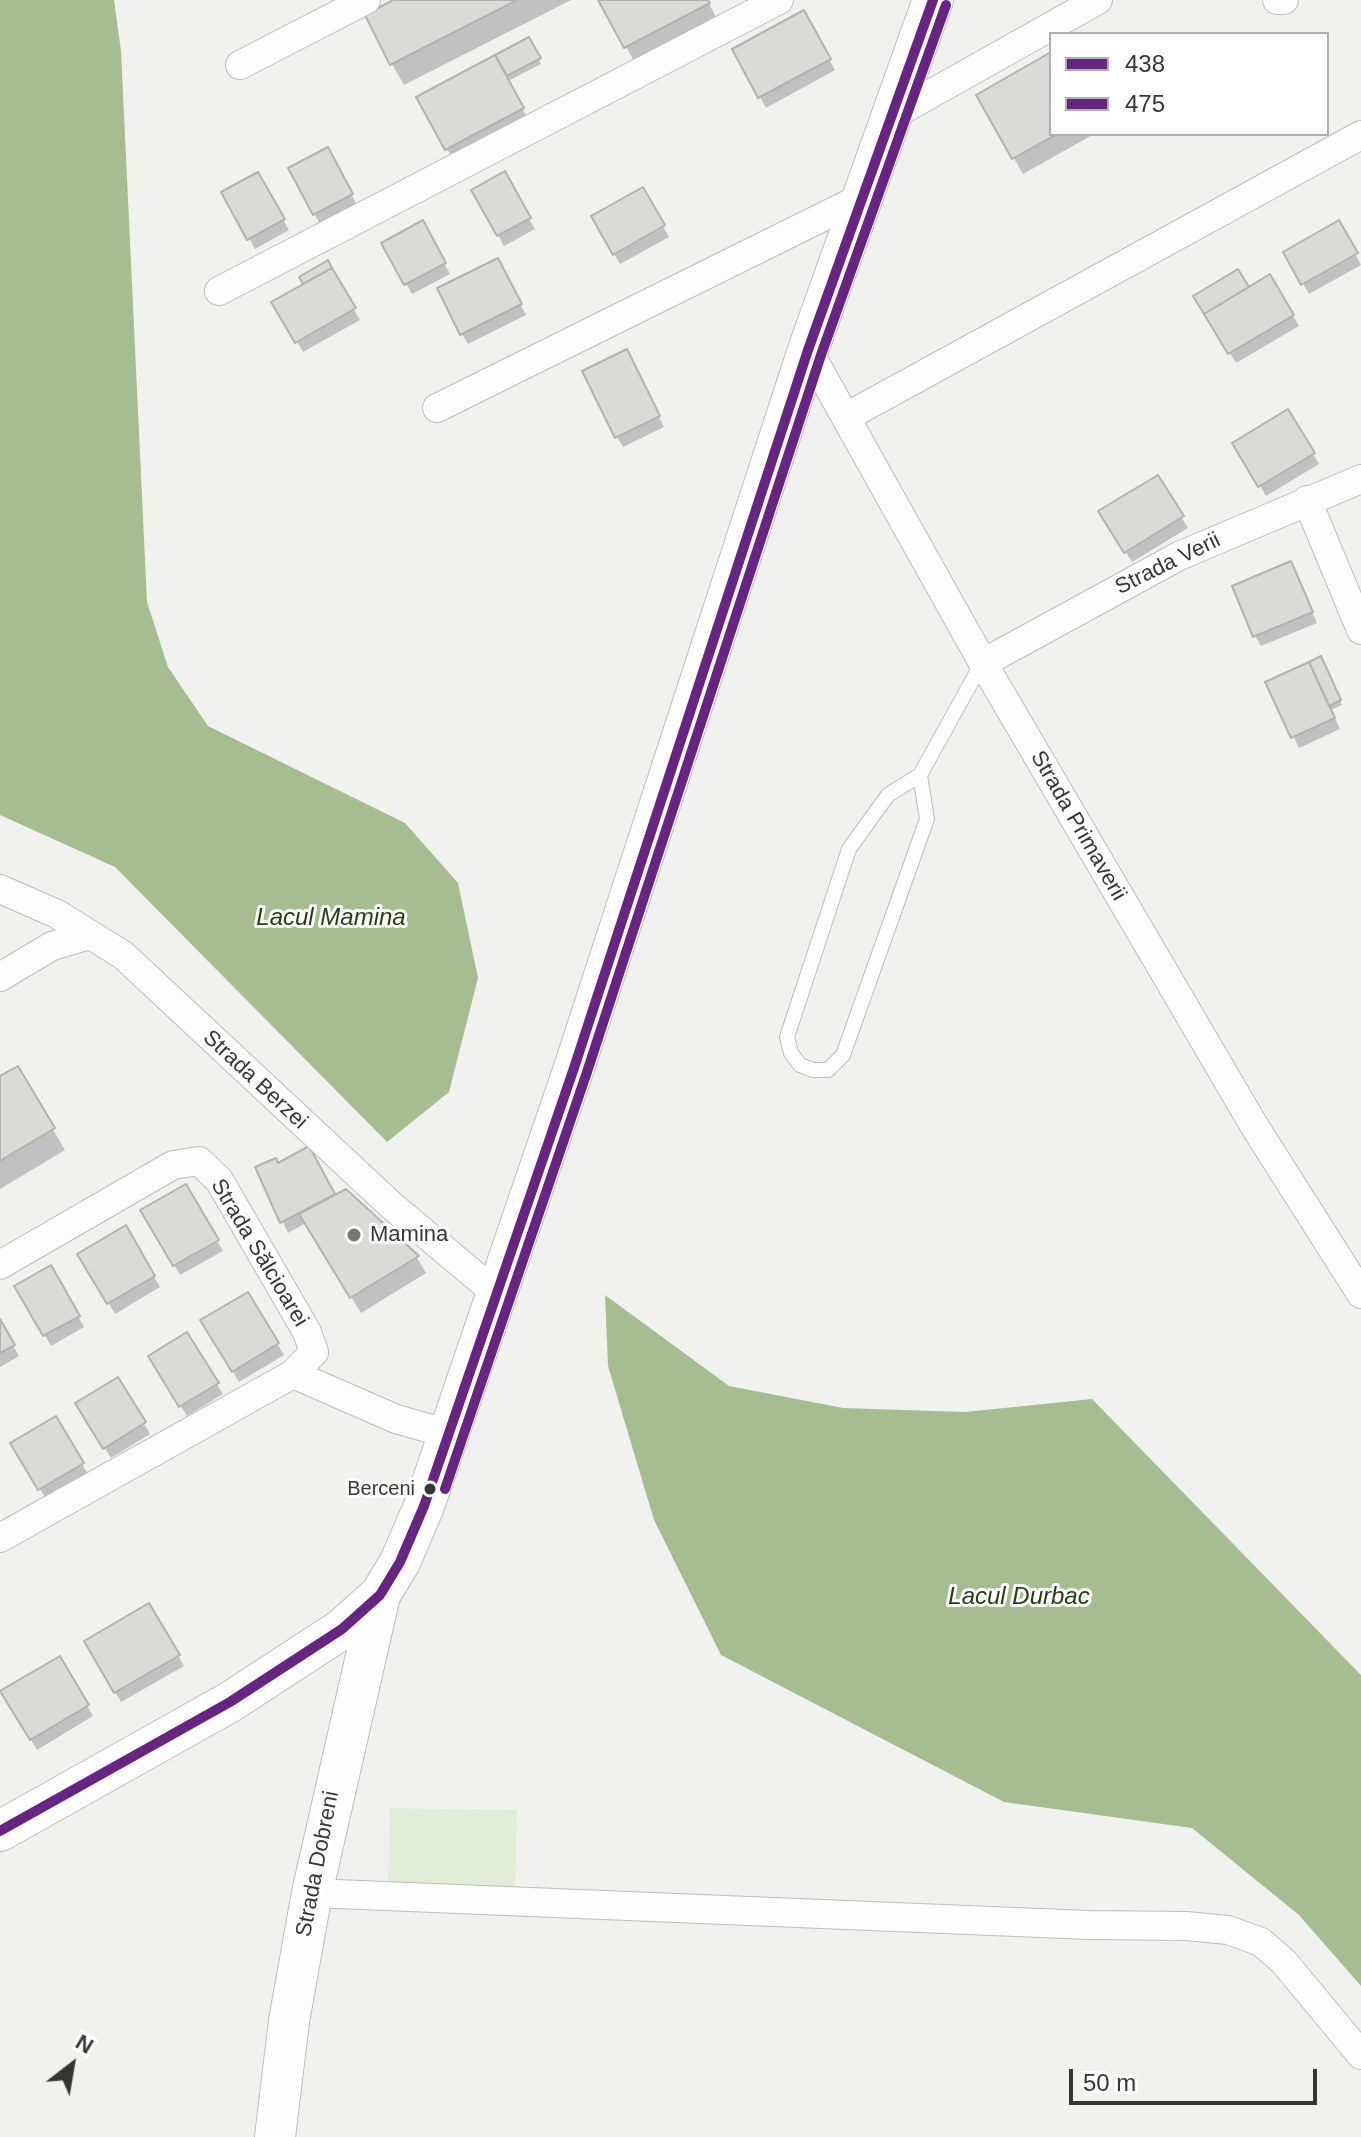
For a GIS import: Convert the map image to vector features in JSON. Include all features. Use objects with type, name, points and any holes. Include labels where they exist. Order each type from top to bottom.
[{"type":"main road","points":[[0,1831],[230,1702],[342,1629],[380,1595],[400,1562],[449,1434],[574,1068],[808,350],[933,0]]},
{"type":"main road","name":"Strada Dobreni","points":[[275,2137],[289,2021],[312,1893],[380,1595]]},
{"type":"street","points":[[240,65],[366,0]]},
{"type":"street","points":[[219,291],[779,0]]},
{"type":"street","points":[[893,115],[1098,0]]},
{"type":"street","points":[[1277,0],[1284,0]]},
{"type":"street","points":[[846,417],[1361,135]]},
{"type":"street","points":[[437,408],[863,197]]},
{"type":"street","name":"Strada Primaverii","points":[[808,350],[983,663],[1255,1127],[1361,1294]]},
{"type":"street","name":"Strada Verii","points":[[983,663],[1179,556],[1361,479]]},
{"type":"street","points":[[1307,500],[1361,630]]},
{"type":"street","name":"Strada Berzei","points":[[0,889],[57,914],[123,955],[381,1196],[496,1293]]},
{"type":"street","points":[[0,977],[52,946],[89,935]]},
{"type":"street","name":"Strada Sălcioarei","points":[[0,1265],[173,1165],[199,1161],[219,1180],[307,1332],[314,1352],[293,1374]]},
{"type":"street","points":[[0,1538],[293,1374],[396,1419],[449,1434]]},
{"type":"street","points":[[312,1893],[1228,1930],[1261,1942],[1284,1962],[1361,2055]]},
{"type":"lane","points":[[920,775],[927,819],[843,1055],[828,1070],[813,1070],[800,1065],[791,1053],[787,1037],[849,849],[888,795],[920,775],[983,663]]},
{"type":"shaded area","points":[[390,1808],[517,1810],[515,1889],[388,1886]]},
{"type":"water","name":"Lacul Mamina","points":[[0,0],[114,0],[121,51],[147,602],[168,667],[208,726],[405,823],[458,883],[478,978],[449,1092],[387,1142],[115,867],[0,815]]},
{"type":"water","name":"Lacul Durbac","points":[[605,1295],[729,1386],[843,1408],[965,1412],[1092,1399],[1361,1675],[1361,1986],[1299,1915],[1192,1828],[1004,1802],[721,1655],[654,1520],[608,1366]]},
{"type":"building","points":[[393,0],[517,0],[390,65],[365,15]]},
{"type":"building","points":[[598,0],[708,0],[710,3],[624,48]]},
{"type":"building","points":[[804,10],[831,59],[758,98],[732,49]]},
{"type":"building","points":[[529,37],[541,58],[507,76],[495,55]]},
{"type":"building","points":[[1049,53],[1049,136],[1053,136],[1012,159],[976,95]]},
{"type":"building","points":[[495,55],[524,108],[445,150],[416,97]]},
{"type":"building","points":[[328,147],[353,194],[313,215],[288,168]]},
{"type":"building","points":[[505,171],[531,218],[497,236],[471,190]]},
{"type":"building","points":[[258,172],[285,219],[247,240],[221,192]]},
{"type":"building","points":[[643,187],[665,225],[613,255],[591,216]]},
{"type":"building","points":[[423,220],[446,263],[404,285],[381,243]]},
{"type":"building","points":[[1339,220],[1358,253],[1301,285],[1283,252]]},
{"type":"building","points":[[498,258],[522,304],[460,335],[437,288]]},
{"type":"building","points":[[328,260],[332,268],[303,284],[299,277]]},
{"type":"building","points":[[332,268],[356,308],[295,343],[271,302]]},
{"type":"building","points":[[1238,269],[1249,287],[1204,314],[1193,296]]},
{"type":"building","points":[[1270,274],[1294,315],[1228,354],[1204,314]]},
{"type":"building","points":[[627,349],[660,416],[615,438],[582,371]]},
{"type":"building","points":[[1288,409],[1315,453],[1258,487],[1232,443]]},
{"type":"building","points":[[1158,475],[1184,516],[1124,553],[1098,511]]},
{"type":"building","points":[[1291,561],[1313,612],[1253,637],[1232,586]]},
{"type":"building","points":[[1321,656],[1341,700],[1329,706],[1309,662]]},
{"type":"building","points":[[1309,662],[1335,718],[1291,738],[1265,682]]},
{"type":"building","points":[[18,1066],[55,1128],[0,1161],[0,1076]]},
{"type":"building","points":[[309,1146],[335,1194],[280,1223],[255,1167],[276,1158],[278,1163]]},
{"type":"building","points":[[186,1184],[219,1240],[173,1266],[140,1210]]},
{"type":"building","name":"Mamina","points":[[346,1189],[419,1256],[350,1298],[299,1214]]},
{"type":"building","points":[[126,1225],[155,1276],[107,1304],[77,1254]]},
{"type":"building","points":[[51,1265],[80,1316],[43,1336],[14,1286]]},
{"type":"building","points":[[248,1292],[279,1343],[232,1372],[200,1320]]},
{"type":"building","points":[[0,1319],[15,1345],[0,1353]]},
{"type":"building","points":[[187,1332],[219,1383],[179,1407],[148,1356]]},
{"type":"building","points":[[118,1377],[146,1422],[103,1449],[75,1403]]},
{"type":"building","points":[[56,1416],[84,1463],[38,1490],[10,1443]]},
{"type":"building","points":[[149,1603],[180,1655],[114,1693],[84,1641]]},
{"type":"building","points":[[60,1656],[89,1705],[30,1740],[0,1691]]},
{"type":"transit line","name":"438","points":[[0,1831],[230,1702],[342,1629],[380,1595],[400,1562],[424,1506],[574,1068],[808,350],[933,0]]},
{"type":"transit line","name":"475","points":[[445,1489],[587,1072],[821,355],[946,5]]},
{"type":"place","name":"Mamina","points":[[354,1235]]},
{"type":"place","name":"Berceni","points":[[430,1489]]}]
